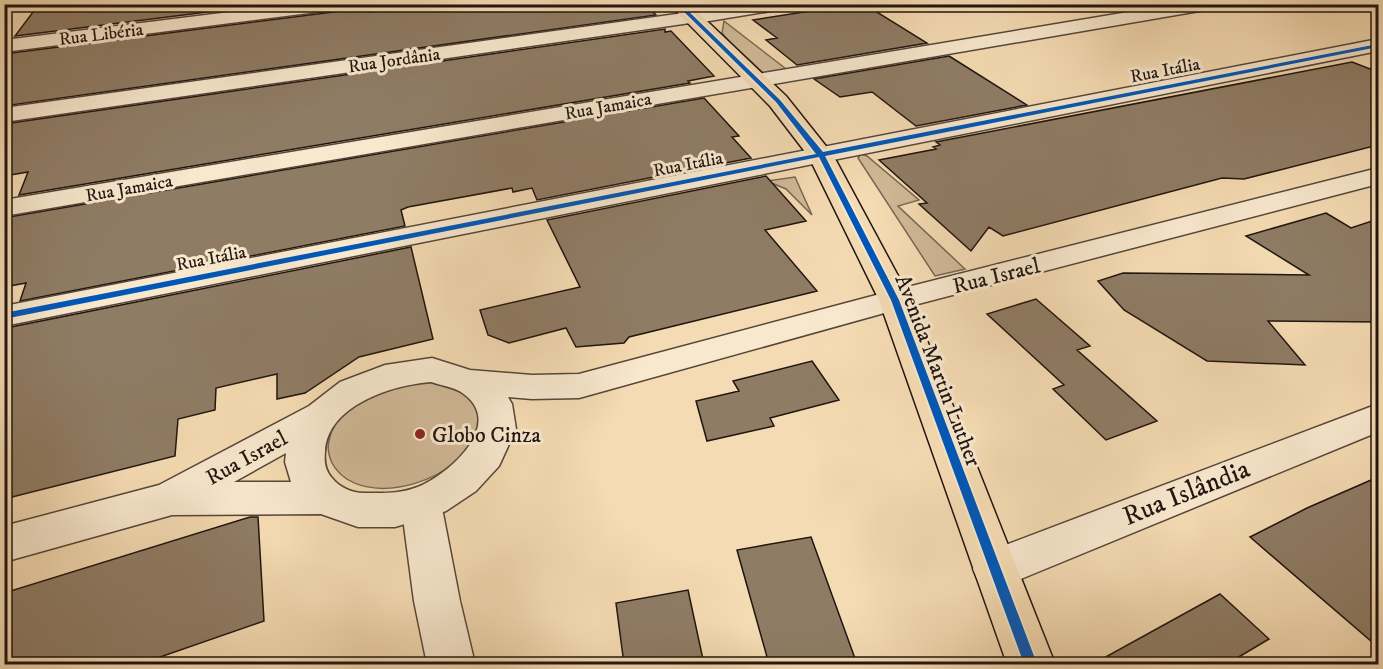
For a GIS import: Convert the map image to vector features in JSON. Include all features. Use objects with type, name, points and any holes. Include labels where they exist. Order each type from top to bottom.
[{"type":"main road","name":"Avenida Martin Luther","points":[[684,11],[759,81],[792,116],[821,155],[895,300],[1031,664]]},
{"type":"street","name":"Rua Libéria","points":[[4,46],[341,4]]},
{"type":"street","name":"Rua Jordânia","points":[[4,116],[684,11],[783,4]]},
{"type":"street","name":"Rua Jamaica","points":[[4,208],[1211,4]]},
{"type":"street","name":"Rua Itália","points":[[4,316],[1378,45]]},
{"type":"street","name":"Rua Israel","points":[[473,381],[532,387],[579,386],[895,300],[1378,177]]},
{"type":"street","points":[[432,370],[454,374],[473,381],[494,403],[498,428],[491,449],[475,471],[451,490],[421,503],[391,510],[361,510],[335,504],[316,491],[306,473],[304,453],[309,434],[322,416],[339,399],[384,377],[409,372],[432,370]]},
{"type":"street","name":"Rua Israel","points":[[4,544],[169,499],[322,416]]},
{"type":"street","name":"Rua Islândia","points":[[995,569],[1378,417]]},
{"type":"street","name":"Rua Israel","points":[[169,499],[327,498]]},
{"type":"street","points":[[421,503],[437,602],[451,664]]},
{"type":"shaded area","points":[[724,21],[790,72],[759,77],[722,33]]},
{"type":"shaded area","points":[[861,154],[867,156],[919,200],[898,206],[965,269],[935,276],[858,158]]},
{"type":"shaded area","points":[[795,177],[812,215],[786,189],[767,181]]},
{"type":"shaded area","points":[[404,380],[449,382],[477,404],[480,426],[472,445],[457,461],[436,475],[413,484],[389,488],[366,487],[346,479],[332,463],[329,452],[328,444],[335,424],[343,412],[353,405]]},
{"type":"building","points":[[39,4],[169,4],[168,9],[207,4],[272,4],[15,36]]},
{"type":"building","points":[[423,4],[646,4],[656,15],[4,106],[4,54],[341,11],[348,8],[348,12],[368,9],[369,12]]},
{"type":"building","points":[[864,4],[927,43],[797,65],[766,40],[777,38],[753,20]]},
{"type":"building","points":[[665,29],[665,32],[671,31],[714,76],[688,81],[690,83],[19,195],[28,172],[4,176],[4,124]]},
{"type":"building","points":[[949,56],[1027,105],[916,126],[872,92],[840,97],[814,79]]},
{"type":"building","points":[[1352,62],[1378,72],[1378,145],[1244,179],[1222,178],[1003,236],[989,227],[971,251],[919,204],[927,203],[879,160],[936,149],[933,147],[940,145],[936,142]]},
{"type":"building","points":[[704,98],[739,136],[732,137],[751,158],[537,200],[532,188],[513,192],[512,188],[408,207],[401,210],[405,226],[20,301],[26,283],[4,287],[4,228],[9,217]]},
{"type":"building","points":[[766,176],[806,221],[765,230],[817,291],[629,337],[624,343],[576,347],[566,328],[509,343],[488,335],[480,310],[580,287],[547,220]]},
{"type":"building","points":[[1326,213],[1351,228],[1378,219],[1378,322],[1268,321],[1305,365],[1207,361],[1124,310],[1098,281],[1123,273],[1309,275],[1246,236]]},
{"type":"building","points":[[411,247],[433,339],[359,357],[305,393],[277,399],[277,374],[216,388],[215,410],[178,419],[175,456],[4,499],[4,344],[11,327]]},
{"type":"building","points":[[1036,299],[1090,346],[1077,350],[1157,421],[1106,440],[1053,389],[1064,385],[987,314]]},
{"type":"building","points":[[812,361],[839,400],[770,418],[774,426],[707,441],[696,401],[739,391],[733,381]]},
{"type":"building","points":[[1378,477],[1378,647],[1250,537],[1307,508]]},
{"type":"building","points":[[250,517],[258,517],[264,621],[140,664],[4,664],[4,593]]},
{"type":"building","points":[[811,537],[857,664],[769,664],[737,550]]},
{"type":"building","points":[[688,590],[704,664],[624,664],[616,603]]},
{"type":"building","points":[[1220,594],[1269,639],[1227,664],[1093,664]]},
{"type":"cycle path","points":[[678,4],[778,101],[821,155],[895,300],[1031,664]]},
{"type":"cycle path","points":[[4,316],[1378,45]]},
{"type":"place","name":"Globo Cinza","points":[[420,434]]}]
